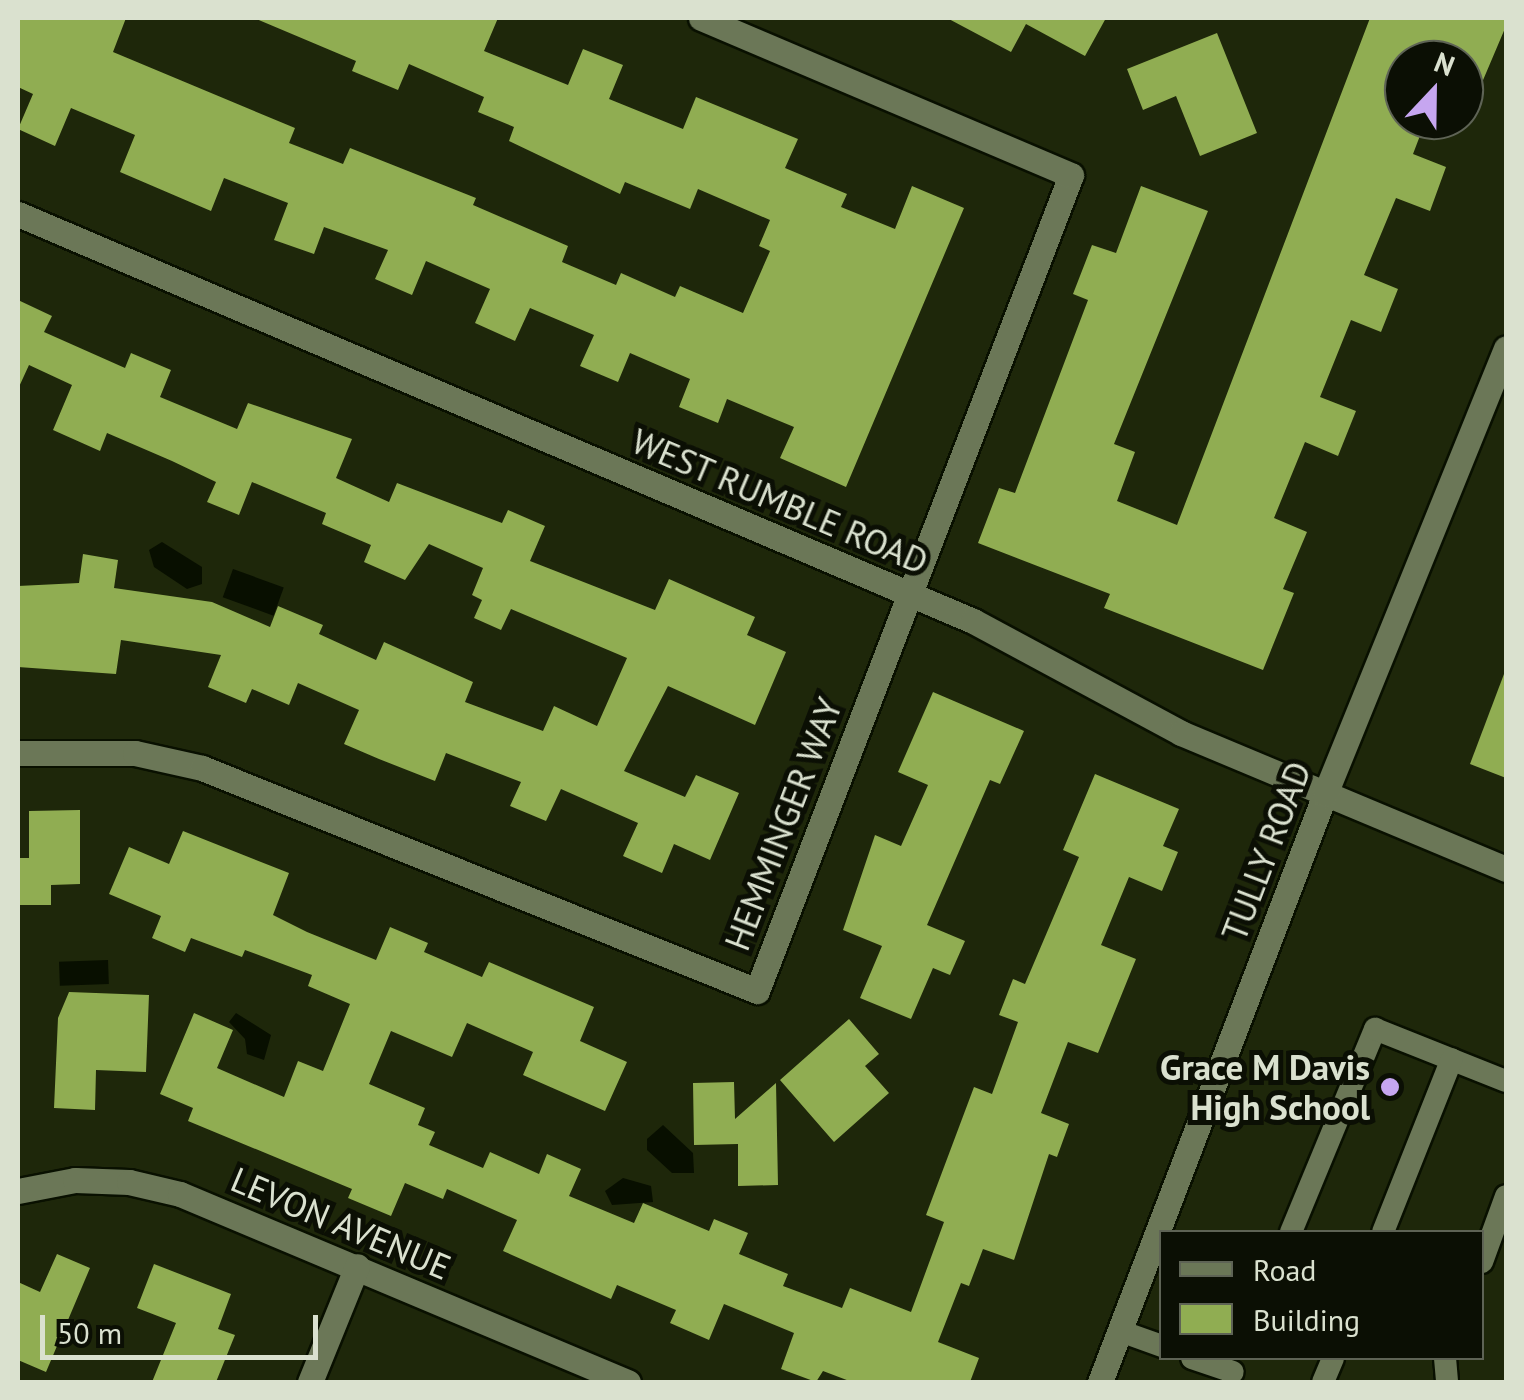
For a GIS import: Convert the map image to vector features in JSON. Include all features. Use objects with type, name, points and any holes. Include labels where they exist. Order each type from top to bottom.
[{"type":"street","name":"HEMMINGER WAY","points":[[18,753],[135,753],[202,768],[756,991],[1071,175],[701,18]]},
{"type":"street","name":"WEST RUMBLE ROAD","points":[[18,214],[909,595],[1066,666],[1181,733],[1506,868]]},
{"type":"street","name":"TULLY ROAD","points":[[1100,1382],[1325,794],[1506,348]]},
{"type":"street","name":"LEVON AVENUE","points":[[18,1192],[75,1180],[129,1182],[180,1194],[628,1382]]},
{"type":"street","points":[[310,1382],[357,1266]]},
{"type":"lane","points":[[1292,1230],[1375,1029],[1506,1081]]},
{"type":"lane","points":[[1384,1230],[1452,1059]]},
{"type":"lane","points":[[1484,1256],[1506,1196]]},
{"type":"lane","points":[[1120,1331],[1159,1345]]},
{"type":"lane","points":[[1198,1360],[1234,1371]]},
{"type":"shaded area","points":[[162,542],[202,567],[202,584],[187,589],[154,567],[149,550]]},
{"type":"shaded area","points":[[233,569],[284,587],[273,616],[223,597]]},
{"type":"shaded area","points":[[108,960],[109,984],[60,986],[59,962]]},
{"type":"shaded area","points":[[236,1013],[271,1035],[264,1060],[247,1054],[245,1039],[229,1022]]},
{"type":"shaded area","points":[[663,1125],[693,1153],[694,1173],[672,1173],[647,1150],[647,1139]]},
{"type":"shaded area","points":[[623,1178],[651,1186],[653,1202],[612,1205],[605,1191]]},
{"type":"building","points":[[18,18],[126,18],[113,52],[295,128],[289,143],[343,164],[350,148],[476,198],[473,205],[568,246],[562,262],[616,285],[621,273],[675,297],[680,286],[743,313],[770,251],[759,246],[770,220],[698,189],[690,209],[625,182],[620,194],[509,141],[514,127],[478,112],[484,97],[409,64],[398,90],[352,71],[356,61],[254,18],[498,18],[484,51],[568,85],[583,49],[623,65],[609,99],[683,129],[696,97],[798,139],[785,168],[847,194],[841,207],[895,229],[912,186],[964,208],[846,487],[780,458],[794,427],[727,399],[718,423],[679,407],[690,379],[630,353],[618,382],[580,366],[594,335],[530,308],[515,341],[475,323],[490,289],[426,261],[412,295],[375,279],[388,250],[324,227],[314,254],[274,240],[288,203],[224,178],[211,211],[120,172],[135,135],[71,108],[55,146],[18,129],[33,94],[18,87]]},
{"type":"building","points":[[947,18],[1106,18],[1085,56],[1026,24],[1011,52]]},
{"type":"building","points":[[1370,18],[1506,18],[1484,78],[1484,40],[1384,40],[1384,140],[1418,140],[1413,154],[1446,167],[1430,211],[1396,198],[1364,275],[1398,289],[1381,332],[1351,320],[1320,397],[1356,411],[1338,456],[1305,442],[1274,518],[1307,532],[1283,589],[1294,593],[1263,670],[1104,608],[1110,594],[978,543],[999,488],[1015,493],[1088,300],[1073,294],[1092,245],[1116,253],[1141,186],[1208,211],[1114,444],[1135,452],[1117,501],[1177,525]]},
{"type":"building","points":[[1217,33],[1257,133],[1200,156],[1176,96],[1143,110],[1127,69]]},
{"type":"building","points":[[18,300],[52,316],[44,332],[125,368],[131,353],[171,370],[160,397],[237,429],[248,403],[352,439],[336,478],[389,502],[397,483],[502,523],[508,510],[545,526],[530,561],[655,610],[669,579],[755,617],[747,635],[786,652],[755,725],[668,686],[624,771],[685,797],[696,775],[739,793],[710,860],[674,844],[662,873],[623,856],[638,823],[561,789],[546,821],[510,806],[521,782],[446,753],[435,781],[379,759],[344,744],[359,710],[298,683],[289,705],[252,689],[246,703],[208,687],[221,655],[121,640],[116,674],[18,667],[18,586],[79,583],[83,554],[118,560],[114,588],[212,602],[270,627],[278,606],[323,625],[319,634],[376,660],[384,642],[473,682],[465,702],[543,731],[554,706],[597,726],[627,658],[511,609],[501,630],[474,618],[482,600],[472,595],[483,568],[429,544],[405,580],[364,562],[371,545],[322,524],[326,513],[252,482],[239,515],[207,502],[216,482],[172,461],[107,433],[100,451],[53,430],[72,385],[29,365],[18,389]]},
{"type":"building","points":[[1506,675],[1506,778],[1470,764]]},
{"type":"building","points":[[933,692],[1024,731],[1000,784],[990,780],[927,925],[965,941],[950,975],[933,968],[911,1019],[860,998],[882,946],[843,930],[875,835],[901,846],[928,785],[898,772]]},
{"type":"building","points":[[1095,774],[1179,809],[1163,846],[1178,852],[1162,891],[1129,877],[1101,945],[1136,959],[1098,1053],[1068,1042],[1041,1113],[1069,1124],[1057,1157],[1049,1154],[1014,1260],[983,1249],[969,1286],[961,1283],[938,1342],[979,1358],[970,1382],[852,1382],[823,1371],[816,1382],[781,1369],[794,1333],[724,1304],[709,1340],[670,1323],[676,1310],[617,1285],[611,1299],[503,1251],[517,1220],[447,1189],[443,1199],[405,1183],[391,1216],[348,1198],[352,1189],[188,1121],[193,1108],[160,1094],[194,1013],[233,1030],[217,1068],[284,1097],[298,1061],[323,1071],[350,1004],[308,986],[312,975],[245,950],[242,957],[191,938],[185,952],[152,938],[161,916],[109,894],[129,847],[169,864],[183,831],[289,873],[273,915],[307,932],[376,960],[390,927],[428,943],[424,952],[482,977],[489,962],[594,1007],[580,1041],[627,1062],[605,1111],[523,1075],[533,1052],[467,1023],[452,1057],[391,1031],[369,1084],[425,1108],[418,1125],[435,1132],[429,1145],[483,1168],[490,1152],[539,1174],[547,1154],[581,1169],[569,1196],[634,1223],[643,1203],[709,1231],[714,1219],[748,1233],[739,1254],[788,1274],[783,1286],[842,1308],[850,1288],[911,1312],[944,1222],[926,1215],[974,1087],[992,1094],[1018,1022],[999,1015],[1013,979],[1025,984],[1079,857],[1063,850]]},
{"type":"building","points":[[80,810],[80,884],[51,885],[51,905],[18,905],[18,858],[29,858],[29,811]]},
{"type":"building","points":[[69,992],[149,995],[146,1072],[96,1070],[95,1110],[54,1108],[58,1018]]},
{"type":"building","points":[[849,1019],[879,1054],[865,1066],[889,1093],[834,1142],[780,1080]]},
{"type":"building","points":[[734,1082],[735,1119],[776,1083],[778,1185],[738,1186],[738,1144],[694,1145],[693,1083]]},
{"type":"building","points":[[57,1254],[90,1268],[46,1372],[18,1360],[18,1282],[40,1292]]},
{"type":"building","points":[[154,1264],[231,1294],[218,1329],[235,1335],[216,1382],[152,1382],[176,1323],[137,1308]]},
{"type":"place","name":"Grace M Davis High School","points":[[1390,1087]]}]
